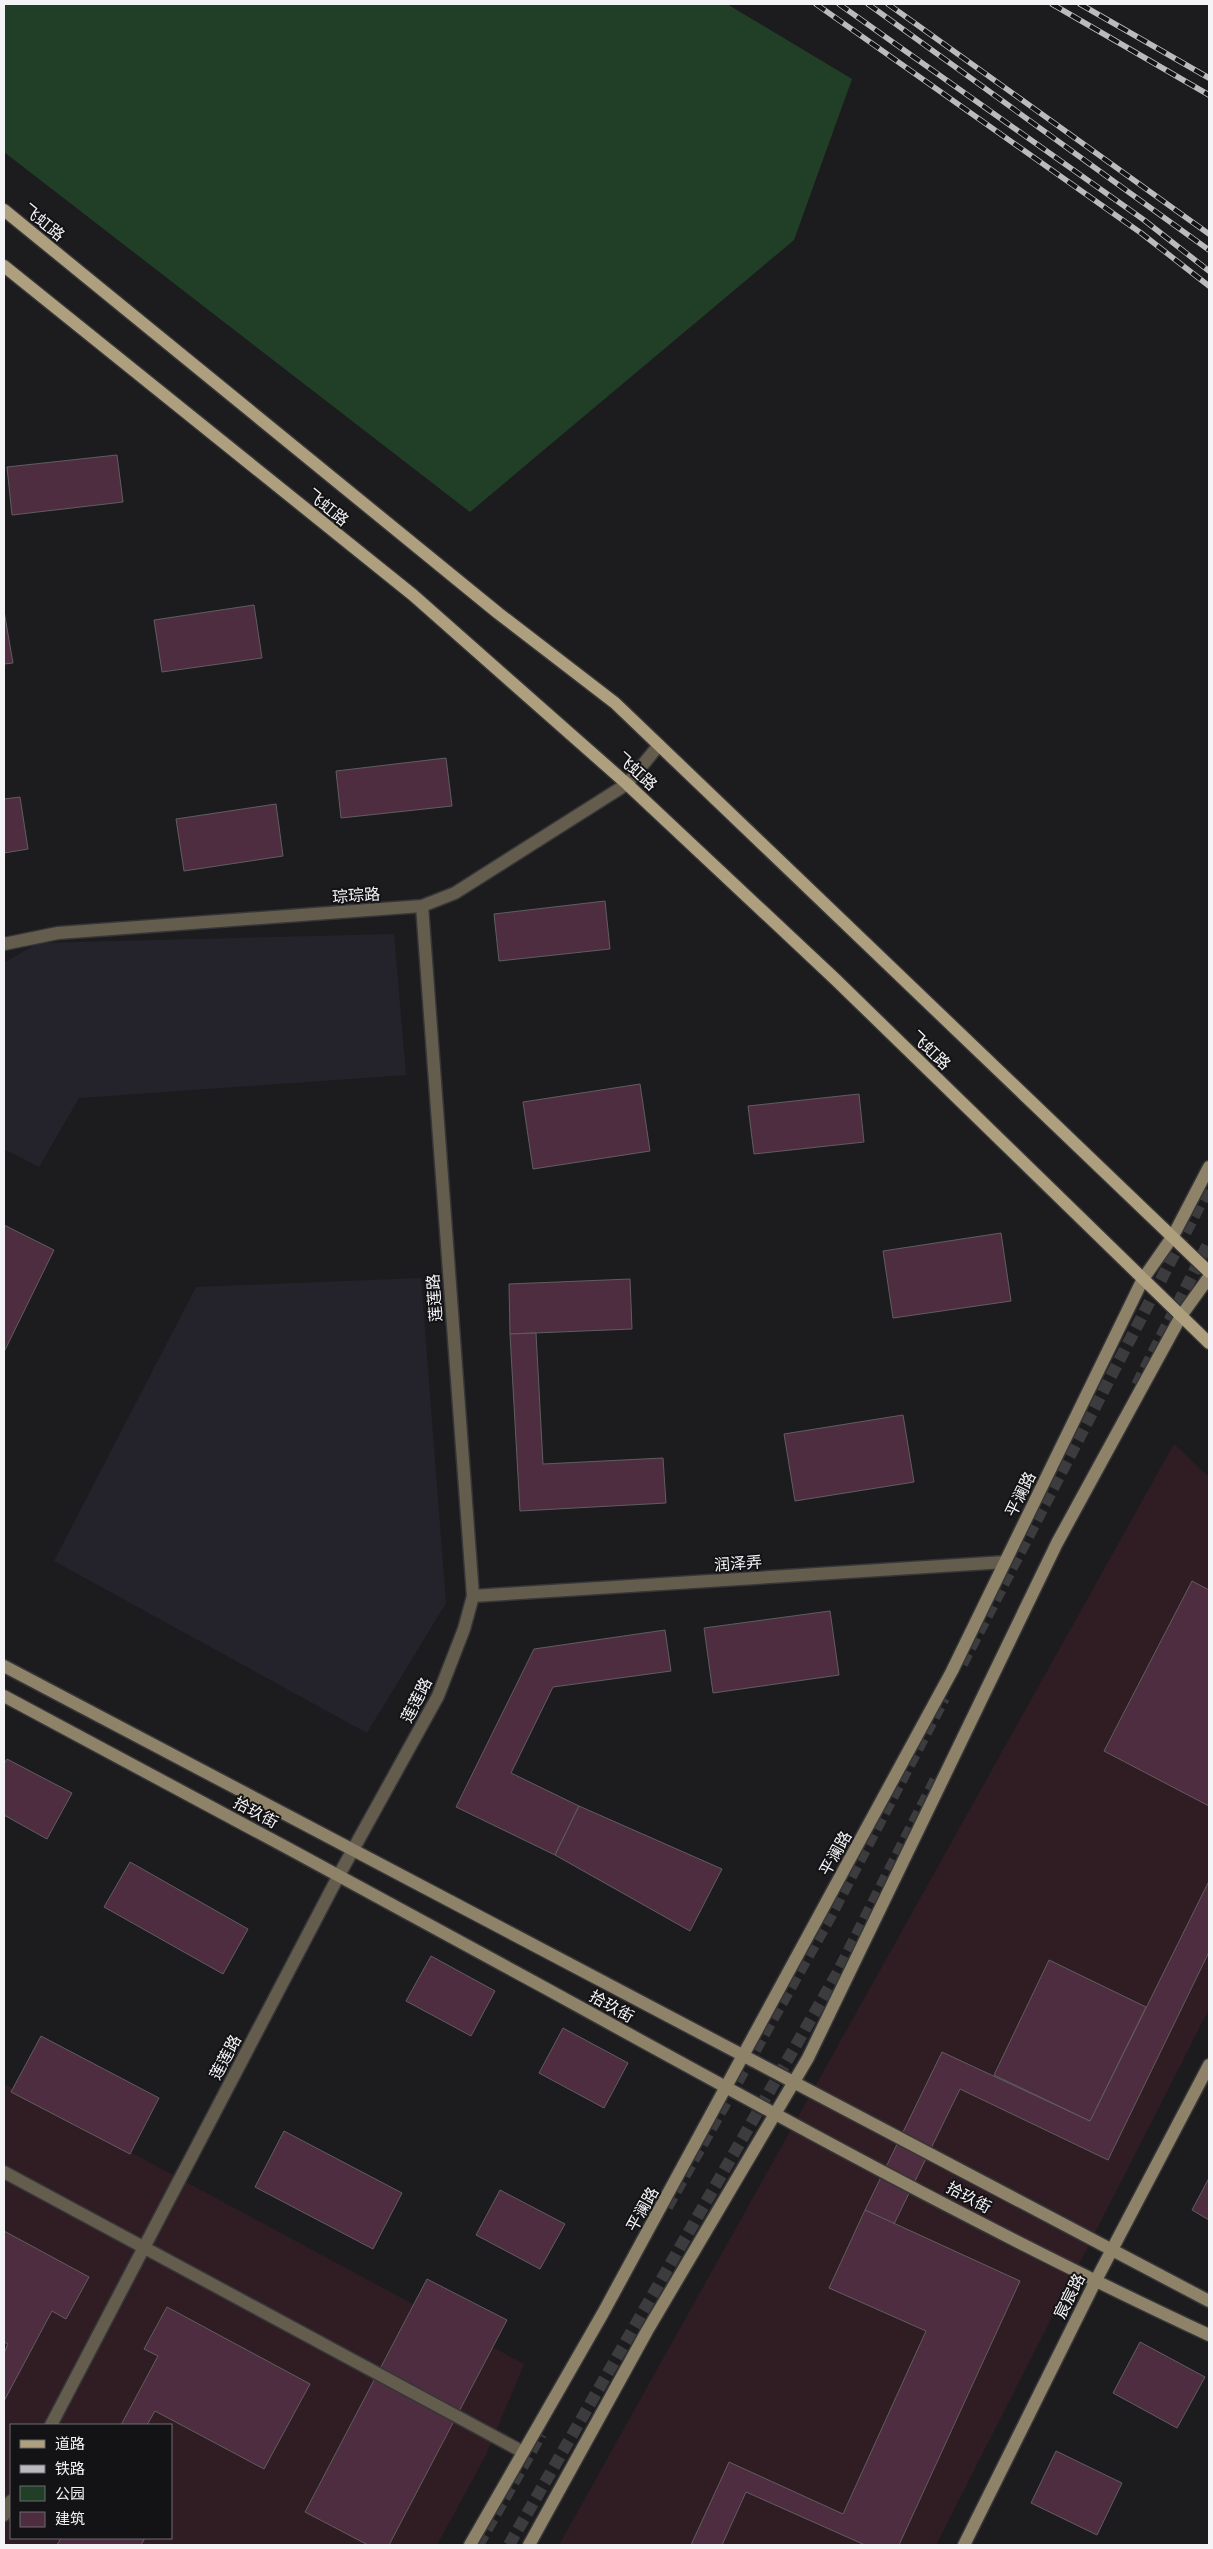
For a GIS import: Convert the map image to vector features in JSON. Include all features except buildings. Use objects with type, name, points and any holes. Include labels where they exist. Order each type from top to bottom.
[{"type":"main road","name":"飞虹路","points":[[4,210],[498,612],[615,703],[1209,1272]]},
{"type":"main road","name":"飞虹路","points":[[4,266],[413,595],[628,784],[835,979],[1209,1343]]},
{"type":"main road","name":"平澜路","points":[[470,2545],[603,2313],[952,1671],[1143,1279],[1173,1236],[1209,1167]]},
{"type":"main road","points":[[529,2545],[647,2331],[808,2058],[1057,1543],[1181,1316],[1209,1277]]},
{"type":"main road","name":"拾玖街","points":[[4,1666],[352,1851],[1209,2300]]},
{"type":"main road","name":"拾玖街","points":[[4,1696],[339,1875],[775,2114],[1095,2282],[1209,2335]]},
{"type":"main road","name":"宸宸路","points":[[964,2545],[1095,2282],[1209,2065]]},
{"type":"street","name":"琮琮路","points":[[4,944],[58,933],[422,906],[455,893],[628,784],[659,745]]},
{"type":"street","name":"莲莲路","points":[[52,2424],[339,1875],[438,1696],[464,1630],[473,1596],[422,906]]},
{"type":"street","name":"润泽弄","points":[[473,1596],[1005,1562]]},
{"type":"street","points":[[4,2172],[523,2452]]},
{"type":"street","points":[[4,2515],[10,2502]]},
{"type":"shaded area","points":[[394,934],[406,1075],[79,1098],[39,1167],[4,1149],[4,963],[38,943]]},
{"type":"shaded area","points":[[421,1278],[446,1603],[367,1733],[54,1561],[196,1287]]},
{"type":"shaded area","points":[[1174,1444],[1209,1477],[1209,2009],[936,2545],[559,2545]]},
{"type":"shaded area","points":[[4,2084],[524,2364],[486,2455],[437,2545],[4,2545]]},
{"type":"green space","points":[[4,4],[727,4],[852,79],[794,240],[470,512],[4,152]]},
{"type":"tunnel","points":[[962,1664],[1209,1187]]},
{"type":"tunnel","points":[[1137,1385],[1209,1242]]},
{"type":"tunnel","points":[[667,2207],[831,1915],[944,1698]]},
{"type":"tunnel","points":[[509,2545],[838,1972],[936,1779]]},
{"type":"tunnel","points":[[478,2545],[541,2434]]},
{"type":"railway","points":[[816,4],[1141,233],[1209,286]]},
{"type":"railway","points":[[839,4],[1144,220],[1209,271]]},
{"type":"railway","points":[[868,4],[1209,250]]},
{"type":"railway","points":[[888,4],[1209,234]]},
{"type":"railway","points":[[1052,4],[1209,95]]},
{"type":"railway","points":[[1080,4],[1209,78]]}]
